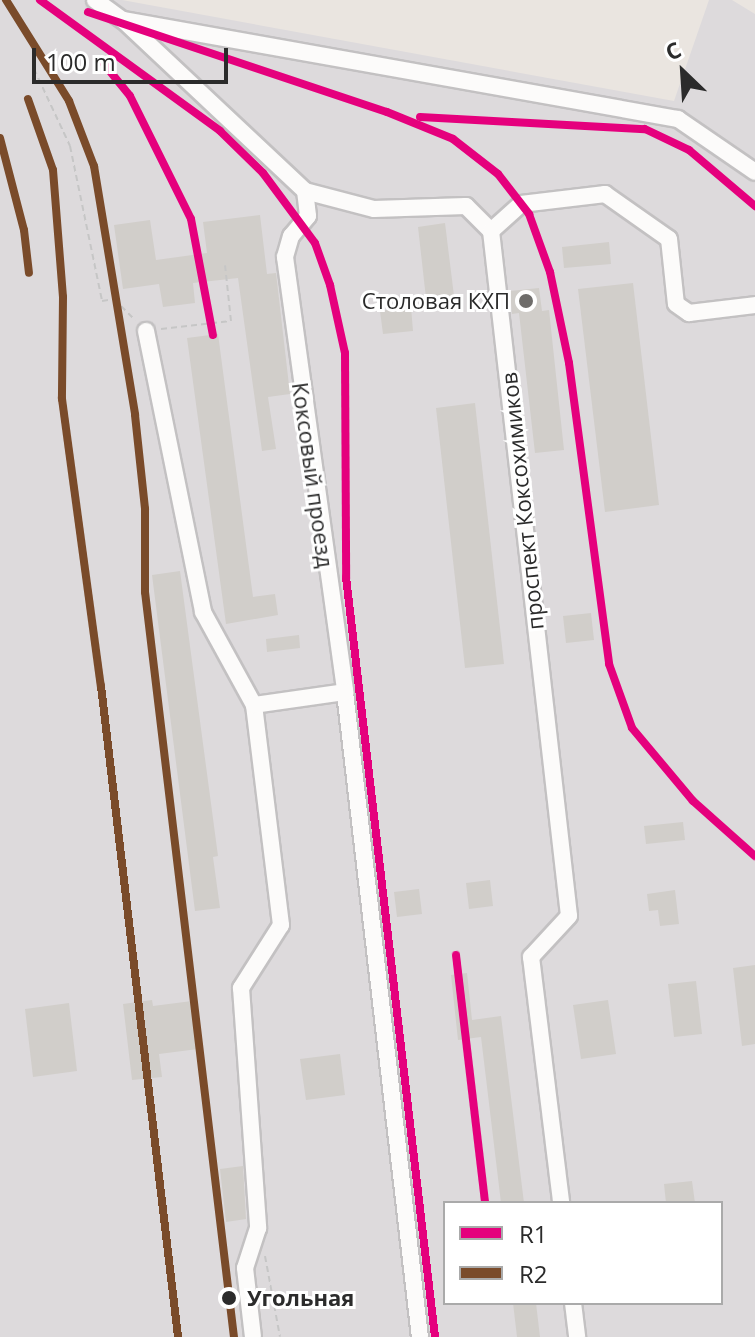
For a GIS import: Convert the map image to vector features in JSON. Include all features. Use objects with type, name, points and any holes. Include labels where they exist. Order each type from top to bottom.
[{"type":"street","points":[[95,0],[123,20],[305,191],[374,209],[466,206],[491,231],[521,204],[605,194],[669,239],[676,304],[689,313],[755,305]]},
{"type":"street","points":[[123,20],[678,119],[755,172]]},
{"type":"street","name":"Коксовый проезд","points":[[305,191],[308,216],[291,236],[285,257],[345,692],[420,1337]]},
{"type":"street","name":"проспект Коксохимиков","points":[[491,231],[569,916],[531,957],[561,1201]]},
{"type":"street","points":[[146,331],[203,612],[254,705],[281,925],[241,988],[258,1228],[245,1268],[253,1337]]},
{"type":"street","points":[[254,705],[345,692]]},
{"type":"street","points":[[573,1305],[577,1337]]},
{"type":"path","points":[[34,69],[70,146],[102,301],[114,299],[146,331],[231,321],[225,265]]},
{"type":"path","points":[[265,1253],[280,1337]]},
{"type":"shaded area","points":[[0,0],[122,0],[674,101],[709,0],[732,0],[755,14],[755,1337],[0,1337]]},
{"type":"building","points":[[260,215],[267,274],[276,273],[290,394],[268,397],[276,449],[262,451],[238,278],[193,283],[195,303],[163,307],[159,284],[123,289],[114,225],[150,220],[156,260],[207,253],[203,222]]},
{"type":"building","points":[[445,223],[455,304],[427,307],[418,227]]},
{"type":"building","points":[[609,242],[611,264],[564,268],[562,247]]},
{"type":"building","points":[[633,283],[659,505],[605,512],[578,289]]},
{"type":"building","points":[[539,288],[542,311],[549,310],[564,450],[535,453],[519,313],[512,314],[510,291]]},
{"type":"building","points":[[411,307],[413,331],[383,334],[380,311]]},
{"type":"building","points":[[218,334],[253,597],[275,594],[278,615],[226,624],[187,338]]},
{"type":"building","points":[[475,403],[504,664],[465,668],[436,408]]},
{"type":"building","points":[[180,571],[218,856],[213,857],[220,908],[195,911],[152,575]]},
{"type":"building","points":[[591,613],[594,640],[566,643],[563,616]]},
{"type":"building","points":[[299,635],[300,648],[267,652],[266,639]]},
{"type":"building","points":[[683,822],[685,840],[646,844],[644,826]]},
{"type":"building","points":[[490,880],[493,906],[469,909],[466,883]]},
{"type":"building","points":[[419,889],[422,914],[397,917],[394,892]]},
{"type":"building","points":[[675,890],[679,924],[660,926],[658,910],[649,911],[647,894]]},
{"type":"building","points":[[755,965],[755,1044],[742,1046],[733,968]]},
{"type":"building","points":[[467,973],[472,1020],[501,1016],[524,1201],[501,1201],[481,1037],[458,1040],[451,975]]},
{"type":"building","points":[[696,981],[702,1034],[674,1037],[668,984]]},
{"type":"building","points":[[152,1000],[153,1006],[192,1001],[198,1049],[159,1054],[162,1077],[132,1080],[123,1004]]},
{"type":"building","points":[[608,1000],[616,1054],[581,1059],[573,1005]]},
{"type":"building","points":[[69,1003],[77,1071],[33,1077],[25,1009]]},
{"type":"building","points":[[340,1054],[345,1095],[306,1100],[300,1059]]},
{"type":"building","points":[[243,1166],[246,1219],[226,1222],[220,1169]]},
{"type":"building","points":[[692,1181],[695,1201],[666,1201],[664,1184]]},
{"type":"building","points":[[513,1305],[536,1305],[540,1337],[517,1337]]},
{"type":"transit line","name":"R2","points":[[6,0],[69,101],[94,166],[135,415],[145,509],[145,592],[234,1337]]},
{"type":"transit line","name":"R1","points":[[40,0],[220,131],[263,173],[315,243],[330,285],[345,353],[346,577],[435,1337]]},
{"type":"transit line","name":"R1","points":[[88,12],[387,112],[453,139],[498,174],[529,214],[550,272],[569,363],[609,664],[632,728],[693,801],[755,856]]},
{"type":"transit line","name":"R1","points":[[104,64],[130,96],[191,219],[213,335]]},
{"type":"transit line","name":"R2","points":[[28,99],[53,170],[63,297],[62,399],[101,686],[178,1337]]},
{"type":"transit line","name":"R1","points":[[420,117],[645,129],[689,150],[755,206]]},
{"type":"transit line","name":"R2","points":[[0,138],[24,230],[29,273]]},
{"type":"transit line","name":"R1","points":[[456,955],[485,1201]]},
{"type":"place","name":"Столовая КХП","points":[[526,301]]},
{"type":"place","name":"Угольная","points":[[229,1298]]}]
